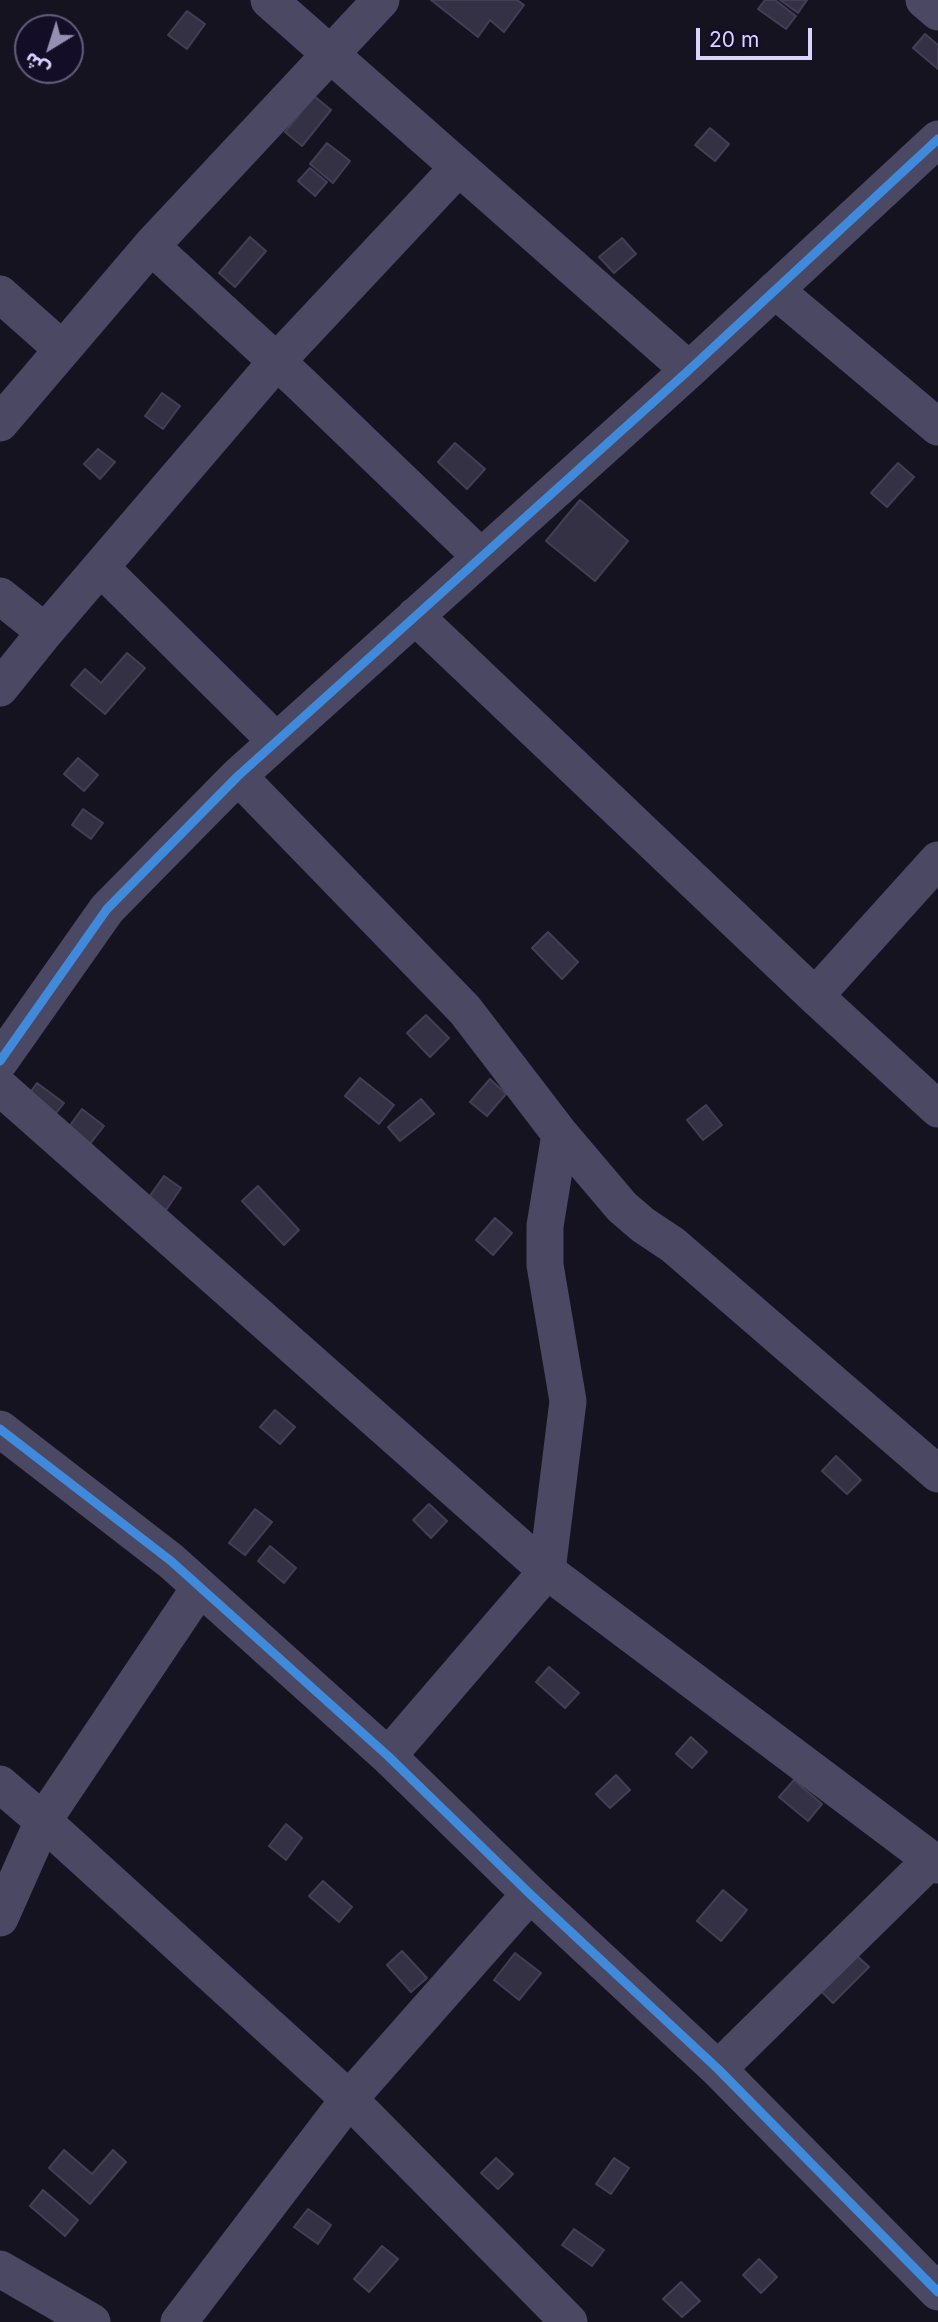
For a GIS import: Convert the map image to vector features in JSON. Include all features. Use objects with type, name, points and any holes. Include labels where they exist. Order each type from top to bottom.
[{"type":"street","points":[[269,0],[689,370]]},
{"type":"street","points":[[0,423],[151,247],[381,0]]},
{"type":"street","points":[[924,0],[938,12]]},
{"type":"street","points":[[0,1061],[107,909],[238,776],[689,370],[938,139]]},
{"type":"street","points":[[0,688],[277,361],[458,168]]},
{"type":"street","points":[[151,247],[277,361],[481,557]]},
{"type":"street","points":[[775,290],[938,426]]},
{"type":"street","points":[[0,294],[62,349]]},
{"type":"street","points":[[101,568],[276,741]]},
{"type":"street","points":[[0,596],[45,632]]},
{"type":"street","points":[[415,616],[815,996],[938,1109]]},
{"type":"street","points":[[238,776],[464,1010],[560,1134],[622,1207],[673,1245],[935,1467]]},
{"type":"street","points":[[815,996],[938,860]]},
{"type":"street","points":[[0,1087],[547,1571],[935,1862],[718,2069]]},
{"type":"street","points":[[388,1756],[547,1571],[568,1401],[545,1265],[545,1226],[560,1134]]},
{"type":"street","points":[[0,1429],[171,1561],[388,1756],[530,1894],[718,2069],[938,2292]]},
{"type":"street","points":[[0,1918],[43,1821],[200,1587]]},
{"type":"street","points":[[0,1784],[349,2099],[569,2322]]},
{"type":"street","points":[[179,2322],[349,2099],[530,1894]]},
{"type":"street","points":[[0,2269],[92,2322]]},
{"type":"street","points":[[928,2322],[938,2310]]},
{"type":"building","points":[[431,0],[517,0],[524,5],[504,32],[490,20],[478,37]]},
{"type":"building","points":[[765,0],[775,0],[796,16],[786,29],[758,9]]},
{"type":"building","points":[[780,0],[807,0],[798,13]]},
{"type":"building","points":[[187,11],[205,24],[187,49],[168,35]]},
{"type":"building","points":[[925,34],[938,45],[938,69],[913,48]]},
{"type":"building","points":[[314,96],[331,110],[302,146],[285,132]]},
{"type":"building","points":[[710,128],[729,144],[715,161],[695,145]]},
{"type":"building","points":[[327,143],[350,161],[333,183],[310,164]]},
{"type":"building","points":[[310,168],[327,182],[315,196],[298,181]]},
{"type":"building","points":[[250,237],[266,251],[235,287],[219,273]]},
{"type":"building","points":[[622,238],[636,254],[614,273],[599,257]]},
{"type":"building","points":[[162,393],[180,406],[163,429],[145,416]]},
{"type":"building","points":[[455,443],[485,469],[467,489],[438,462]]},
{"type":"building","points":[[98,449],[115,462],[100,479],[84,464]]},
{"type":"building","points":[[898,463],[914,477],[887,507],[871,493]]},
{"type":"building","points":[[580,500],[628,541],[595,581],[546,541]]},
{"type":"building","points":[[127,653],[145,668],[105,714],[71,685],[85,669],[101,683]]},
{"type":"building","points":[[78,758],[98,775],[84,791],[64,774]]},
{"type":"building","points":[[83,809],[103,823],[91,839],[72,825]]},
{"type":"building","points":[[548,932],[578,962],[562,979],[532,948]]},
{"type":"building","points":[[426,1015],[449,1038],[430,1057],[407,1033]]},
{"type":"building","points":[[360,1078],[394,1105],[379,1124],[345,1096]]},
{"type":"building","points":[[490,1079],[506,1094],[487,1116],[470,1102]]},
{"type":"building","points":[[37,1083],[64,1103],[53,1117],[27,1097]]},
{"type":"building","points":[[421,1099],[434,1114],[400,1141],[388,1127]]},
{"type":"building","points":[[706,1105],[722,1125],[703,1140],[687,1120]]},
{"type":"building","points":[[82,1109],[104,1126],[90,1144],[68,1128]]},
{"type":"building","points":[[164,1176],[181,1188],[166,1210],[149,1197]]},
{"type":"building","points":[[258,1186],[299,1230],[284,1245],[242,1201]]},
{"type":"building","points":[[495,1218],[512,1233],[493,1255],[476,1240]]},
{"type":"building","points":[[275,1410],[295,1427],[280,1444],[260,1427]]},
{"type":"building","points":[[836,1456],[861,1480],[847,1494],[822,1471]]},
{"type":"building","points":[[429,1504],[447,1521],[431,1538],[413,1520]]},
{"type":"building","points":[[255,1509],[272,1522],[245,1555],[229,1543]]},
{"type":"building","points":[[270,1546],[296,1568],[284,1583],[258,1561]]},
{"type":"building","points":[[549,1667],[579,1693],[565,1708],[536,1682]]},
{"type":"building","points":[[691,1737],[707,1752],[692,1768],[676,1754]]},
{"type":"building","points":[[616,1775],[630,1790],[610,1808],[596,1794]]},
{"type":"building","points":[[794,1780],[822,1804],[808,1821],[779,1797]]},
{"type":"building","points":[[286,1824],[302,1838],[286,1860],[269,1846]]},
{"type":"building","points":[[323,1881],[352,1907],[339,1922],[309,1896]]},
{"type":"building","points":[[723,1890],[747,1910],[721,1941],[697,1921]]},
{"type":"building","points":[[402,1951],[427,1978],[411,1992],[387,1965]]},
{"type":"building","points":[[515,1953],[541,1973],[519,2000],[494,1980]]},
{"type":"building","points":[[856,1955],[869,1967],[833,2003],[820,1990]]},
{"type":"building","points":[[64,2150],[92,2174],[113,2150],[126,2162],[90,2204],[49,2168]]},
{"type":"building","points":[[496,2158],[513,2174],[498,2189],[481,2173]]},
{"type":"building","points":[[614,2158],[629,2168],[611,2194],[596,2184]]},
{"type":"building","points":[[43,2190],[78,2220],[65,2236],[30,2206]]},
{"type":"building","points":[[308,2209],[331,2225],[318,2244],[294,2227]]},
{"type":"building","points":[[574,2229],[604,2250],[592,2266],[562,2245]]},
{"type":"building","points":[[382,2246],[398,2259],[369,2292],[354,2279]]},
{"type":"building","points":[[759,2259],[777,2277],[761,2293],[743,2275]]},
{"type":"building","points":[[681,2282],[700,2301],[682,2317],[663,2299]]},
{"type":"cycle path","points":[[0,1061],[107,909],[238,776],[689,370],[938,139]]},
{"type":"cycle path","points":[[0,1429],[171,1561],[388,1756],[530,1894],[718,2069],[938,2292]]}]
